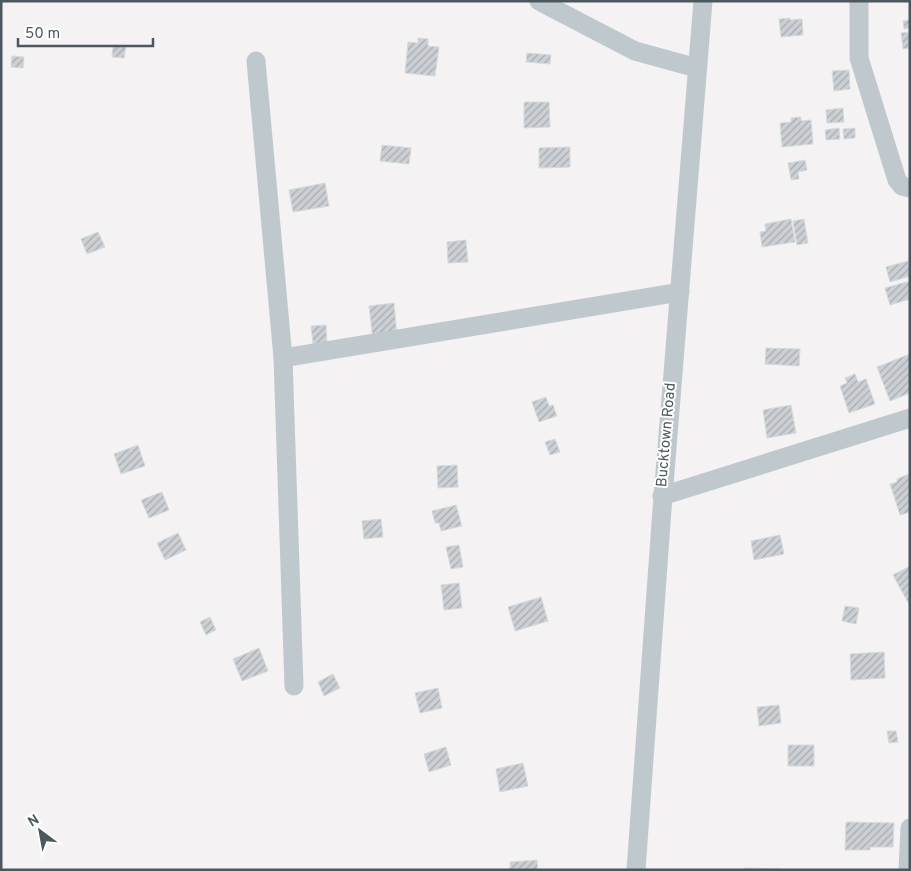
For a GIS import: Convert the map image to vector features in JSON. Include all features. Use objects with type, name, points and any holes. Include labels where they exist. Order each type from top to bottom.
[{"type":"street","points":[[539,1],[635,50],[697,68]]},
{"type":"street","name":"Bucktown Road","points":[[636,870],[662,496],[703,1]]},
{"type":"street","points":[[859,1],[859,58],[897,180],[902,186],[910,188]]},
{"type":"street","points":[[256,61],[283,358],[294,686]]},
{"type":"street","points":[[283,358],[680,292]]},
{"type":"street","points":[[662,496],[910,418]]},
{"type":"street","points":[[908,870],[910,828]]},
{"type":"building","points":[[790,18],[790,20],[802,19],[803,35],[781,37],[779,19]]},
{"type":"building","points":[[910,20],[910,28],[904,29],[903,21]]},
{"type":"building","points":[[910,32],[910,48],[903,49],[901,33]]},
{"type":"building","points":[[418,38],[428,39],[428,46],[439,47],[435,76],[405,73],[408,42],[418,43]]},
{"type":"building","points":[[113,45],[126,46],[124,58],[112,57]]},
{"type":"building","points":[[527,53],[551,55],[550,64],[526,62]]},
{"type":"building","points":[[12,56],[24,57],[23,68],[11,67]]},
{"type":"building","points":[[849,70],[850,89],[834,91],[832,71]]},
{"type":"building","points":[[524,102],[549,102],[550,127],[524,128]]},
{"type":"building","points":[[843,108],[844,122],[827,123],[826,110]]},
{"type":"building","points":[[801,117],[801,121],[811,120],[813,144],[782,147],[780,123],[791,122],[791,118]]},
{"type":"building","points":[[839,128],[840,139],[826,140],[825,130]]},
{"type":"building","points":[[855,128],[855,138],[844,139],[843,129]]},
{"type":"building","points":[[382,145],[411,148],[409,164],[380,161]]},
{"type":"building","points":[[570,147],[570,167],[539,168],[539,148]]},
{"type":"building","points":[[805,160],[807,170],[798,172],[799,179],[791,180],[788,163]]},
{"type":"building","points":[[325,183],[329,206],[293,212],[289,190]]},
{"type":"building","points":[[791,219],[795,242],[762,247],[760,232],[766,231],[765,224]]},
{"type":"building","points":[[804,219],[808,243],[797,245],[793,221]]},
{"type":"building","points":[[98,232],[105,247],[87,254],[81,239]]},
{"type":"building","points":[[466,240],[468,262],[448,263],[447,242]]},
{"type":"building","points":[[908,261],[910,276],[890,282],[886,267]]},
{"type":"building","points":[[910,281],[910,299],[890,305],[885,288]]},
{"type":"building","points":[[394,303],[397,337],[373,340],[369,306]]},
{"type":"building","points":[[326,325],[327,343],[313,344],[311,326]]},
{"type":"building","points":[[766,348],[800,349],[799,366],[765,364]]},
{"type":"building","points":[[910,354],[910,393],[890,401],[877,367]]},
{"type":"building","points":[[855,374],[858,382],[866,379],[875,404],[849,413],[840,386],[847,383],[845,378]]},
{"type":"building","points":[[546,397],[549,406],[553,405],[557,416],[539,422],[532,402]]},
{"type":"building","points":[[791,405],[796,433],[767,438],[763,410]]},
{"type":"building","points":[[555,439],[560,452],[550,455],[545,442]]},
{"type":"building","points":[[138,445],[145,466],[121,474],[114,454]]},
{"type":"building","points":[[457,465],[458,487],[438,488],[437,466]]},
{"type":"building","points":[[909,474],[910,512],[900,515],[890,484]]},
{"type":"building","points":[[162,492],[169,510],[149,518],[141,500]]},
{"type":"building","points":[[456,505],[462,526],[441,531],[439,523],[435,523],[432,511]]},
{"type":"building","points":[[381,519],[383,537],[364,539],[362,521]]},
{"type":"building","points":[[178,533],[186,550],[165,560],[157,543]]},
{"type":"building","points":[[780,535],[784,554],[754,560],[751,541]]},
{"type":"building","points":[[459,545],[463,567],[451,569],[446,547]]},
{"type":"building","points":[[910,566],[910,606],[893,575]]},
{"type":"building","points":[[459,583],[462,608],[444,610],[441,585]]},
{"type":"building","points":[[541,597],[548,621],[515,631],[508,607]]},
{"type":"building","points":[[845,606],[859,608],[856,624],[842,621]]},
{"type":"building","points":[[210,617],[216,630],[206,635],[200,622]]},
{"type":"building","points":[[259,648],[268,671],[242,681],[233,659]]},
{"type":"building","points":[[884,652],[885,678],[851,680],[850,654]]},
{"type":"building","points":[[333,674],[340,688],[324,696],[318,682]]},
{"type":"building","points":[[438,688],[442,708],[420,713],[415,693]]},
{"type":"building","points":[[779,705],[781,723],[759,726],[757,707]]},
{"type":"building","points":[[887,731],[896,731],[898,742],[889,743]]},
{"type":"building","points":[[788,745],[814,745],[814,766],[788,766]]},
{"type":"building","points":[[446,747],[451,765],[429,772],[424,754]]},
{"type":"building","points":[[523,763],[528,786],[500,792],[496,769]]},
{"type":"building","points":[[846,822],[894,823],[893,847],[870,847],[870,850],[845,850]]},
{"type":"building","points":[[537,860],[538,870],[510,870],[510,862]]},
{"type":"building","points":[[745,868],[780,869],[780,870],[745,870]]}]
